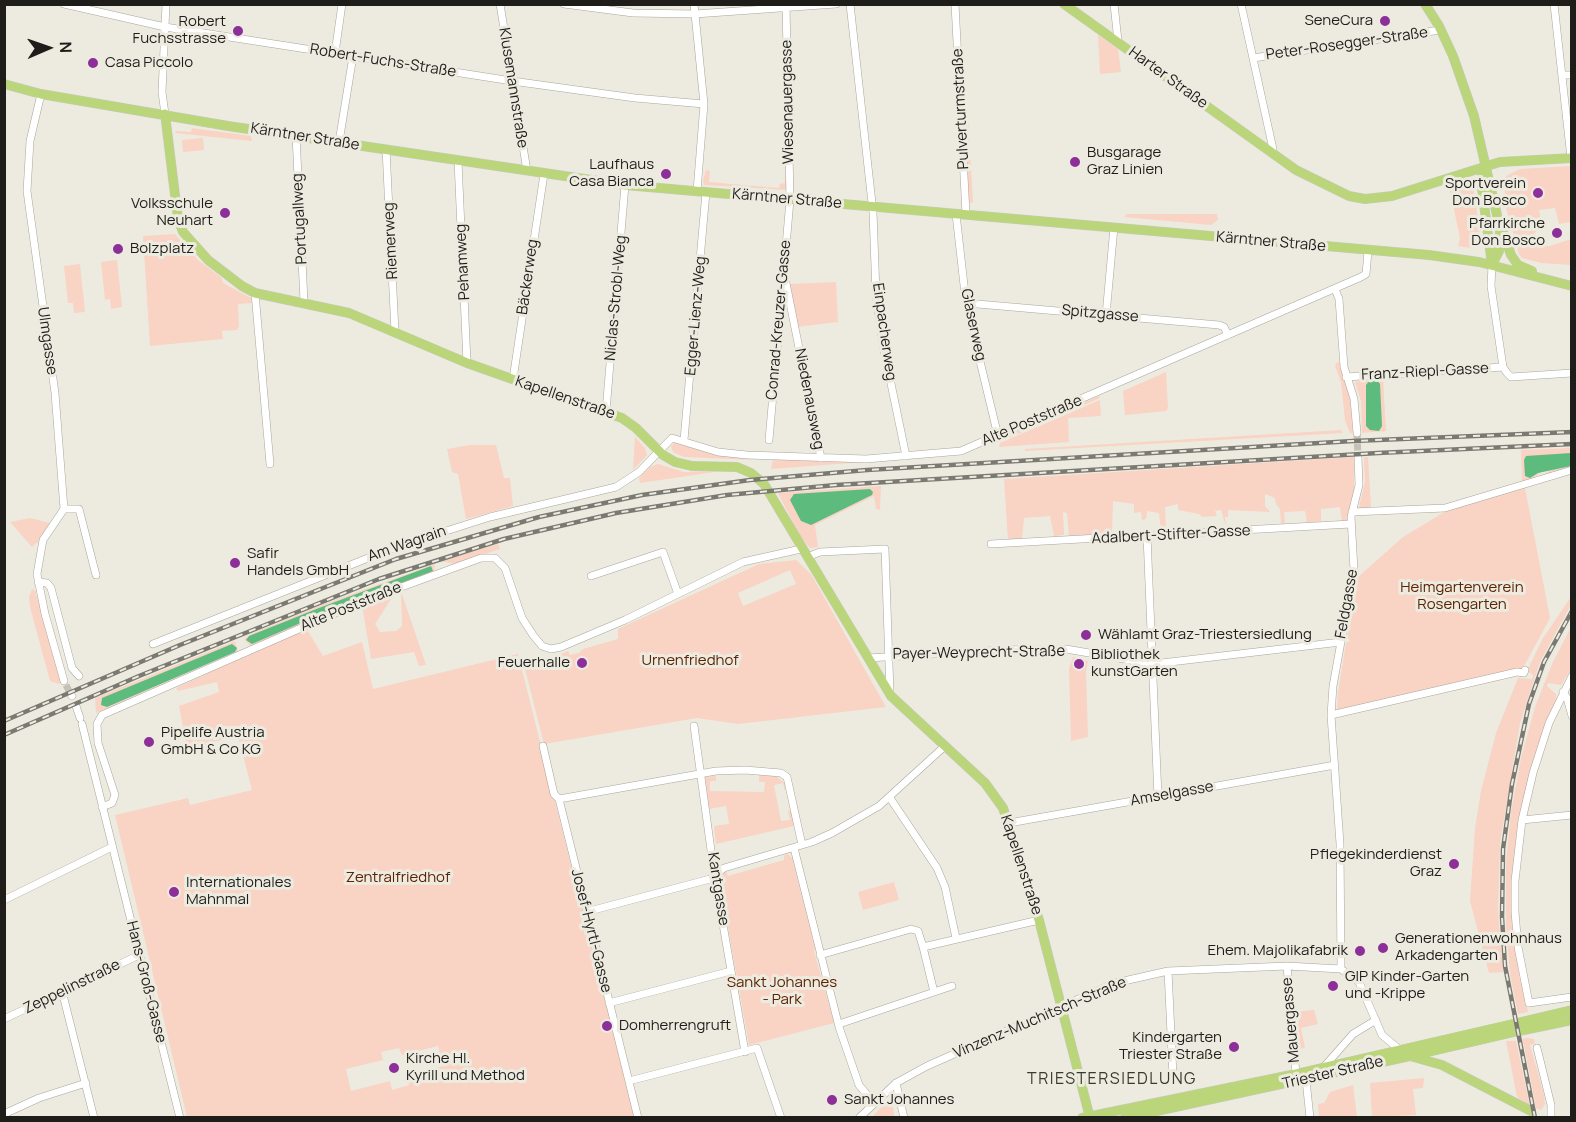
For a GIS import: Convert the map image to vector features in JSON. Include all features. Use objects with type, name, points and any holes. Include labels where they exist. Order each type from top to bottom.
[{"type":"main road","name":"Harter Straße","points":[[1064,4],[1296,170],[1335,190],[1365,199],[1392,196],[1484,167]]},
{"type":"main road","name":"Peter-Rosegger-Straße","points":[[1425,4],[1440,30],[1474,116],[1484,167],[1498,219],[1499,251],[1492,265]]},
{"type":"main road","name":"Kärntner Straße","points":[[4,84],[41,94],[458,161],[625,185],[1445,256],[1492,265],[1567,285]]},
{"type":"main road","name":"Kapellenstraße","points":[[165,114],[178,219],[183,232],[207,260],[255,293],[348,312],[466,363],[606,411],[629,422],[670,460],[686,465],[727,465],[751,473],[767,489],[891,696],[994,794],[1009,824],[1039,920],[1062,1006],[1087,1117]]},
{"type":"main road","points":[[1484,167],[1528,159],[1571,158]]},
{"type":"main road","name":"Peter-Rosegger-Straße","points":[[1484,167],[1481,182],[1492,265]]},
{"type":"main road","points":[[1498,219],[1509,251],[1518,265],[1567,285]]},
{"type":"main road","points":[[1515,1028],[1572,1010]]},
{"type":"main road","points":[[1406,1051],[1515,1028],[1572,1020]]},
{"type":"main road","name":"Triester Straße","points":[[1087,1117],[1406,1051],[1442,1065],[1531,1111]]},
{"type":"main road","name":"Triester Straße","points":[[1125,1118],[1306,1080],[1406,1051]]},
{"type":"street","name":"Robert-Fuchs-Straße","points":[[64,4],[165,27],[512,81],[635,98],[704,104]]},
{"type":"street","points":[[165,114],[162,92],[166,4]]},
{"type":"street","points":[[335,53],[342,4]]},
{"type":"street","name":"Klusemannstraße","points":[[500,4],[527,171]]},
{"type":"street","points":[[564,4],[633,13],[696,14],[836,4]]},
{"type":"street","name":"Egger-Lienz-Weg","points":[[684,440],[702,192],[704,104],[694,4]]},
{"type":"street","name":"Einpacherweg","points":[[850,4],[872,207],[876,294],[881,335],[906,456]]},
{"type":"street","name":"Pulverturmstraße","points":[[955,4],[961,214]]},
{"type":"street","points":[[1114,4],[1118,41]]},
{"type":"street","points":[[1240,4],[1273,149],[1272,153]]},
{"type":"street","points":[[1554,4],[1571,158]]},
{"type":"street","name":"Wiesenauergasse","points":[[786,6],[789,200]]},
{"type":"street","name":"Peter-Rosegger-Straße","points":[[1253,58],[1440,30]]},
{"type":"street","points":[[339,142],[353,56]]},
{"type":"street","points":[[1562,75],[1572,75]]},
{"type":"street","name":"Ulmgasse","points":[[41,94],[30,141],[27,191],[55,393],[64,509]]},
{"type":"street","name":"Portugallweg","points":[[296,135],[304,302]]},
{"type":"street","name":"Riemerweg","points":[[386,149],[396,332]]},
{"type":"street","name":"Pehamweg","points":[[458,161],[466,363]]},
{"type":"street","name":"Bäckerweg","points":[[513,379],[544,174]]},
{"type":"street","name":"Niclas-Strobl-Weg","points":[[606,411],[625,185]]},
{"type":"street","name":"Conrad-Kreuzer-Gasse","points":[[769,440],[789,200]]},
{"type":"street","name":"Glaserweg","points":[[961,214],[966,303],[998,436]]},
{"type":"street","points":[[1106,315],[1114,228]]},
{"type":"street","name":"Alte Poststraße","points":[[684,440],[730,454],[821,458],[951,453],[998,436],[1366,274],[1368,250]]},
{"type":"street","points":[[1492,265],[1491,286],[1503,367]]},
{"type":"street","name":"Niedenausweg","points":[[783,271],[821,458]]},
{"type":"street","points":[[1335,289],[1339,299],[1346,377],[1354,399],[1357,433]]},
{"type":"street","points":[[255,293],[270,464]]},
{"type":"street","name":"Spitzgasse","points":[[966,303],[1219,325],[1224,327],[1228,335]]},
{"type":"street","name":"Franz-Riepl-Gasse","points":[[1346,377],[1503,367],[1512,377],[1572,373]]},
{"type":"street","points":[[658,451],[672,438],[684,440]]},
{"type":"street","name":"Am Wagrain","points":[[153,644],[393,548],[490,517],[616,487],[634,476],[658,451]]},
{"type":"street","name":"Feldgasse","points":[[1341,969],[1340,844],[1331,715],[1354,567],[1352,512],[1359,489],[1358,457]]},
{"type":"street","points":[[1352,512],[1445,508],[1571,470],[1572,479]]},
{"type":"street","points":[[66,683],[38,582],[38,563],[43,540],[64,509],[79,509],[96,575]]},
{"type":"street","name":"Adalbert-Stifter-Gasse","points":[[991,544],[1352,524]]},
{"type":"street","points":[[1147,536],[1158,797]]},
{"type":"street","points":[[804,553],[885,549],[891,696]]},
{"type":"street","points":[[591,576],[663,552],[678,594]]},
{"type":"street","name":"Alte Poststraße","points":[[102,807],[112,803],[115,795],[98,743],[97,724],[102,715],[372,598],[481,558],[495,558],[505,568],[522,618],[542,646],[551,649],[602,630],[749,560],[804,553]]},
{"type":"street","points":[[38,582],[47,583],[51,588],[71,666],[79,676]]},
{"type":"street","name":"Payer-Weyprecht-Straße","points":[[868,658],[889,655],[1066,649],[1153,664],[1341,642]]},
{"type":"street","points":[[1331,715],[1509,674],[1524,673],[1525,670]]},
{"type":"street","points":[[1572,676],[1563,692],[1539,753],[1522,820],[1515,881],[1518,947],[1529,1003],[1572,997]]},
{"type":"street","points":[[1563,692],[1572,716]]},
{"type":"street","points":[[4,900],[112,848],[76,706]]},
{"type":"street","name":"Kantgasse","points":[[694,726],[715,875],[745,1052]]},
{"type":"street","name":"Josef-Hyrtl-Gasse","points":[[543,746],[554,794],[559,799],[638,1118]]},
{"type":"street","points":[[586,912],[710,879],[724,868],[794,848],[859,819],[890,798],[945,746]]},
{"type":"street","name":"Amselgasse","points":[[1009,824],[1335,765]]},
{"type":"street","points":[[559,799],[700,774],[745,770],[786,775],[802,845]]},
{"type":"street","points":[[890,798],[937,868],[956,938]]},
{"type":"street","points":[[1522,820],[1572,815]]},
{"type":"street","name":"Hans-Groß-Gasse","points":[[112,848],[180,1118]]},
{"type":"street","points":[[794,848],[838,1024],[859,1085],[874,1103]]},
{"type":"street","points":[[922,947],[1039,920]]},
{"type":"street","points":[[820,955],[911,929],[918,931],[934,992]]},
{"type":"street","name":"Zeppelinstraße","points":[[4,1019],[139,955]]},
{"type":"street","name":"Vinzenz-Muchitsch-Straße","points":[[859,1118],[896,1083],[927,1066],[1115,983],[1168,971],[1287,966],[1341,969]]},
{"type":"street","name":"Mauergasse","points":[[1287,966],[1296,1074]]},
{"type":"street","points":[[1341,969],[1359,982],[1386,1041],[1406,1051]]},
{"type":"street","points":[[609,1003],[731,971]]},
{"type":"street","points":[[1168,971],[1173,1076]]},
{"type":"street","points":[[838,1024],[952,986]]},
{"type":"street","points":[[62,992],[93,1118]]},
{"type":"street","points":[[1323,1068],[1353,1034],[1376,1020]]},
{"type":"street","points":[[629,1081],[757,1048],[781,1118]]},
{"type":"street","points":[[1537,1048],[1548,1093],[1551,1118]]},
{"type":"street","name":"Mauergasse","points":[[1306,1080],[1310,1118]]},
{"type":"street","points":[[4,1114],[47,1095],[86,1083]]},
{"type":"street","points":[[896,1083],[904,1118]]},
{"type":"green space","points":[[1098,35],[1118,49],[1121,72],[1100,74]]},
{"type":"green space","points":[[964,114],[968,114],[973,203],[969,202]]},
{"type":"green space","points":[[192,128],[251,136],[252,141],[175,133],[176,131],[191,132]]},
{"type":"green space","points":[[203,138],[204,150],[183,152],[182,140]]},
{"type":"green space","name":"Sportverein Don Bosco","points":[[1571,166],[1571,222],[1559,224],[1555,208],[1539,210],[1542,225],[1532,236],[1538,246],[1550,246],[1571,239],[1571,265],[1541,263],[1522,258],[1506,208],[1504,181],[1506,176],[1520,169]]},
{"type":"green space","points":[[706,170],[710,171],[709,182],[779,188],[780,184],[785,183],[785,172],[787,190],[704,185]]},
{"type":"green space","points":[[1465,183],[1474,190],[1479,226],[1479,236],[1474,236],[1474,241],[1478,241],[1477,246],[1471,248],[1458,246],[1460,238],[1449,186]]},
{"type":"green space","points":[[1127,214],[1217,214],[1218,220],[1211,225],[1124,217]]},
{"type":"green space","points":[[175,234],[198,260],[222,278],[223,283],[251,298],[252,303],[238,304],[239,326],[237,330],[222,331],[223,339],[150,346],[143,236]]},
{"type":"green space","points":[[117,260],[122,307],[111,309],[110,299],[105,300],[101,262]]},
{"type":"green space","points":[[80,264],[85,312],[74,313],[73,303],[68,303],[64,266]]},
{"type":"green space","points":[[836,282],[838,322],[797,327],[789,284]]},
{"type":"green space","points":[[1337,362],[1340,363],[1350,399],[1353,434],[1350,433],[1345,420],[1341,382],[1335,366]]},
{"type":"green space","points":[[1166,372],[1168,408],[1166,411],[1125,415],[1123,391]]},
{"type":"green space","points":[[1383,378],[1386,431],[1362,433],[1361,401],[1355,382]]},
{"type":"green space","points":[[1099,396],[1100,398],[1000,442],[996,440]]},
{"type":"green space","points":[[1100,400],[1101,416],[1068,418],[1069,442],[999,447],[1000,443]]},
{"type":"green space","points":[[1341,430],[1343,433],[1025,451],[1025,449]]},
{"type":"green space","points":[[635,437],[645,448],[647,455],[633,470]]},
{"type":"green space","points":[[677,441],[719,455],[755,460],[684,457],[673,452],[671,446]]},
{"type":"green space","points":[[470,445],[496,445],[504,478],[510,478],[513,506],[466,519],[458,474],[452,472],[447,449]]},
{"type":"green space","points":[[1571,448],[1571,468],[1542,476],[1552,469],[1543,471],[1530,480],[1522,481],[1521,450]]},
{"type":"green space","points":[[1354,457],[1354,491],[1347,520],[1342,521],[1340,507],[1321,509],[1321,521],[1307,523],[1305,511],[1284,512],[1285,523],[1281,524],[1280,509],[1275,498],[1265,494],[1265,506],[1270,512],[1228,510],[1228,517],[1225,517],[1226,527],[1221,510],[1215,511],[1217,516],[1202,517],[1199,514],[1178,510],[1178,504],[1165,507],[1166,530],[1161,530],[1159,513],[1147,511],[1146,519],[1142,520],[1141,512],[1134,513],[1134,504],[1113,501],[1112,533],[1069,537],[1067,513],[1063,512],[1064,535],[1054,536],[1050,516],[1024,518],[1022,539],[1008,540],[1004,479]]},
{"type":"green space","points":[[1364,457],[1368,457],[1371,505],[1370,508],[1361,509],[1359,507],[1365,482]]},
{"type":"green space","points":[[773,459],[863,461],[864,462],[771,469]]},
{"type":"green space","points":[[658,464],[684,472],[721,471],[640,483],[639,478],[650,467]]},
{"type":"green space","points":[[881,486],[880,510],[876,509],[874,496],[815,525],[818,547],[810,548],[799,535],[778,493]]},
{"type":"green space","name":"Heimgartenverein Rosengarten","points":[[1525,488],[1550,618],[1523,668],[1339,711],[1337,708],[1338,693],[1346,643],[1350,641],[1347,637],[1358,577],[1403,537],[1446,511]]},
{"type":"green space","points":[[30,518],[50,523],[40,540],[32,547],[10,522]]},
{"type":"green space","points":[[498,544],[500,549],[454,564],[441,561]]},
{"type":"green space","name":"Urnenfriedhof","points":[[796,560],[811,574],[886,707],[738,724],[697,718],[544,744],[525,669],[568,651],[570,655],[579,653],[583,649],[618,639],[618,629],[759,564]],"holes":[[[790,570],[796,584],[743,606],[738,593]]]},
{"type":"green space","points":[[435,564],[434,572],[358,600],[250,646],[244,639],[324,604]]},
{"type":"green space","points":[[32,589],[35,590],[61,682],[59,684],[50,681],[30,607],[29,597]]},
{"type":"green space","points":[[401,591],[426,665],[419,666],[414,652],[371,659],[362,605],[395,593],[375,624],[380,632],[396,631],[402,626]]},
{"type":"green space","points":[[1571,597],[1571,605],[1540,662],[1520,723],[1500,843],[1498,911],[1503,972],[1489,973],[1470,901],[1475,828],[1481,791],[1496,733],[1518,678],[1532,679],[1533,675],[1527,671],[1543,638]]},
{"type":"green space","points":[[1571,627],[1571,669],[1561,685],[1548,683],[1547,686],[1556,694],[1556,699],[1531,767],[1516,840],[1512,912],[1519,975],[1528,1012],[1518,1014],[1510,974],[1506,926],[1506,863],[1511,812],[1521,758],[1535,707],[1552,664]]},
{"type":"green space","name":"Zentralfriedhof","points":[[306,628],[323,656],[362,642],[373,689],[518,654],[634,1117],[187,1117],[115,815],[188,798],[190,805],[252,790],[238,736],[187,748],[179,706],[219,692],[217,682],[178,691],[176,688]],"holes":[[[438,1046],[443,1066],[407,1076],[409,1085],[392,1090],[390,1081],[351,1091],[346,1069],[383,1060],[381,1052],[399,1048],[402,1055]]]},
{"type":"green space","points":[[235,641],[238,651],[96,713],[95,698]]},
{"type":"green space","points":[[1073,657],[1088,661],[1086,671],[1088,737],[1071,741],[1069,669]]},
{"type":"green space","points":[[759,775],[775,776],[785,783],[785,791],[783,783],[774,785],[781,821],[790,820],[788,811],[791,810],[794,826],[716,844],[714,826],[729,824],[726,806],[709,809],[705,777],[716,776],[716,781],[710,781],[710,791],[764,792],[765,782],[759,782]]},
{"type":"green space","name":"Sankt Johannes - Park","points":[[788,854],[795,861],[793,862],[814,951],[834,1023],[749,1045],[719,876],[726,871],[728,876],[784,860],[784,855]]},
{"type":"green space","points":[[894,882],[899,900],[863,910],[858,892]]},
{"type":"green space","points":[[1314,1010],[1318,1024],[1301,1028],[1305,1048],[1297,1049],[1293,1012]]},
{"type":"green space","points":[[1534,1039],[1535,1043],[1530,1045],[1544,1095],[1545,1104],[1541,1110],[1536,1108],[1524,1045],[1521,1040]]},
{"type":"green space","points":[[1506,1041],[1516,1041],[1530,1107],[1517,1097]]},
{"type":"green space","points":[[1424,1078],[1423,1088],[1413,1089],[1416,1115],[1372,1117],[1370,1083]]},
{"type":"green space","points":[[1353,1085],[1357,1117],[1319,1117],[1318,1104],[1324,1103],[1330,1092]]},
{"type":"green space","points":[[892,1096],[894,1117],[872,1117]]},
{"type":"shaded area","points":[[1377,380],[1380,384],[1382,426],[1379,431],[1370,430],[1366,426],[1366,385],[1369,381]]},
{"type":"shaded area","points":[[1571,453],[1571,466],[1538,473],[1530,478],[1525,476],[1526,456]]},
{"type":"shaded area","points":[[870,489],[873,492],[872,495],[811,525],[801,521],[790,500],[794,494]]},
{"type":"shaded area","points":[[431,566],[433,571],[340,606],[252,644],[246,640],[249,636],[319,608]]},
{"type":"shaded area","points":[[232,644],[237,648],[235,652],[107,707],[101,705],[102,698]]},
{"type":"tunnel","points":[[1357,433],[1358,457]]},
{"type":"tunnel","points":[[66,685],[71,695]]},
{"type":"railway","points":[[4,721],[180,645],[396,559],[539,517],[642,495],[750,480],[867,470],[1353,441],[1572,432]]},
{"type":"railway","points":[[4,735],[139,676],[379,579],[504,539],[616,513],[727,495],[836,485],[1378,453],[1572,444]]},
{"type":"railway","points":[[1535,1118],[1505,966],[1502,917],[1503,849],[1512,784],[1529,704],[1544,662],[1572,611]]},
{"type":"place","name":"SeneCura","points":[[1385,21]]},
{"type":"place","name":"Robert Fuchsstrasse","points":[[238,31]]},
{"type":"place","name":"Casa Piccolo","points":[[93,63]]},
{"type":"place","name":"Busgarage Graz Linien","points":[[1075,162]]},
{"type":"place","name":"Laufhaus Casa Bianca","points":[[666,174]]},
{"type":"place","name":"Sportverein Don Bosco","points":[[1538,193]]},
{"type":"place","name":"Volksschule Neuhart","points":[[225,213]]},
{"type":"place","name":"Pfarrkirche Don Bosco","points":[[1557,233]]},
{"type":"place","name":"Bolzplatz","points":[[118,249]]},
{"type":"place","name":"Safir Handels GmbH","points":[[235,563]]},
{"type":"place","name":"Wählamt Graz-Triestersiedlung","points":[[1086,635]]},
{"type":"place","name":"Feuerhalle","points":[[582,663]]},
{"type":"place","name":"Bibliothek kunstGarten","points":[[1079,664]]},
{"type":"place","name":"Pipelife Austria GmbH & Co KG","points":[[149,742]]},
{"type":"place","name":"Pflegekinderdienst Graz","points":[[1454,864]]},
{"type":"place","name":"Internationales Mahnmal","points":[[174,892]]},
{"type":"place","name":"Generationenwohnhaus Arkadengarten","points":[[1383,948]]},
{"type":"place","name":"Ehem. Majolikafabrik","points":[[1360,951]]},
{"type":"place","name":"GIP Kinder-Garten und -Krippe","points":[[1333,986]]},
{"type":"place","name":"Domherrengruft","points":[[607,1026]]},
{"type":"place","name":"Kindergarten Triester Straße","points":[[1234,1047]]},
{"type":"place","name":"Kirche Hl. Kyrill und Method","points":[[394,1068]]},
{"type":"place","name":"Sankt Johannes","points":[[832,1100]]},
{"type":"district","name":"TRIESTERSIEDLUNG","points":[[1112,1080]]}]
